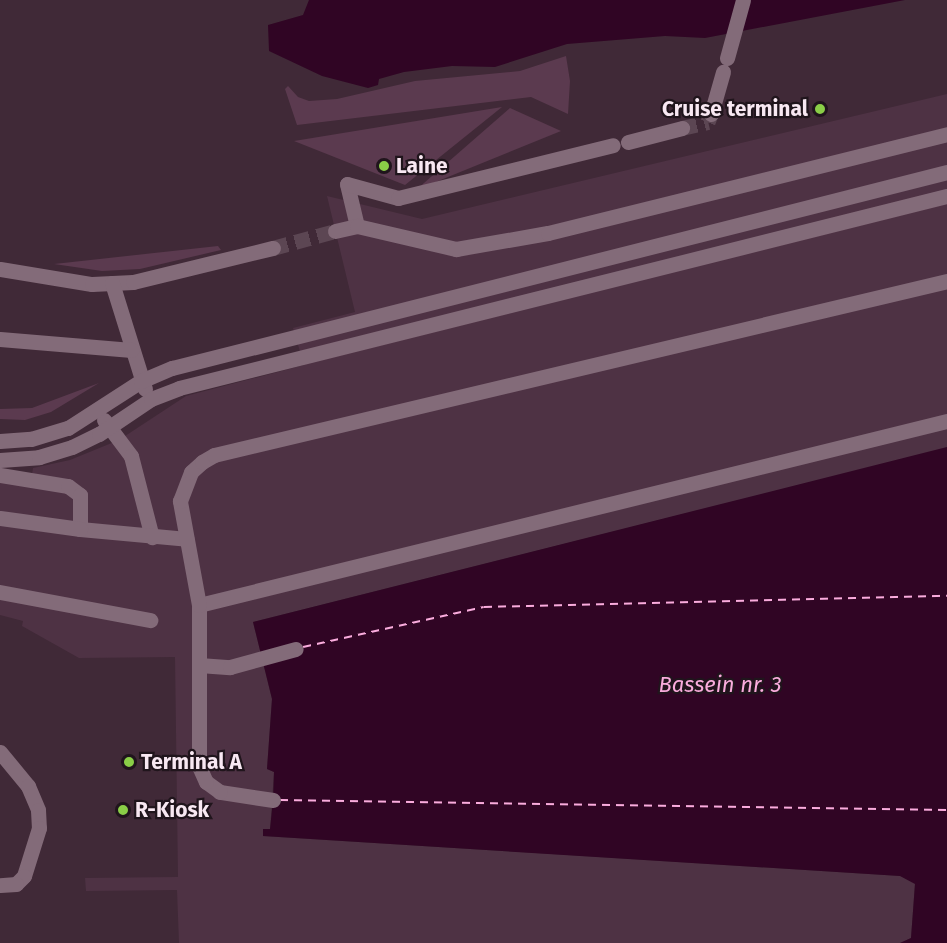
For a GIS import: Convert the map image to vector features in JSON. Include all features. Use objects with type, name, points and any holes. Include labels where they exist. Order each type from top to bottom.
[{"type":"lane","points":[[711,114],[743,0]]},
{"type":"lane","points":[[357,226],[347,184],[398,198],[682,128]]},
{"type":"lane","points":[[335,231],[357,226],[456,249],[548,233],[947,134]]},
{"type":"lane","points":[[0,441],[51,434],[96,411],[141,381],[171,368],[947,172]]},
{"type":"lane","points":[[0,460],[39,457],[72,447],[110,427],[151,399],[179,388],[947,196]]},
{"type":"lane","points":[[0,269],[92,284],[133,282],[273,248]]},
{"type":"lane","points":[[273,800],[238,798],[220,792],[206,782],[199,766],[199,604],[180,501],[184,485],[191,472],[214,455],[947,281]]},
{"type":"lane","points":[[112,283],[141,381],[151,399]]},
{"type":"lane","points":[[0,339],[132,350]]},
{"type":"lane","points":[[96,411],[131,456],[152,537]]},
{"type":"lane","points":[[199,604],[947,421]]},
{"type":"lane","points":[[0,475],[68,486],[80,495],[80,529]]},
{"type":"lane","points":[[0,518],[80,529],[187,539]]},
{"type":"lane","points":[[0,592],[150,620]]},
{"type":"lane","points":[[199,665],[230,667],[296,649]]},
{"type":"lane","points":[[0,752],[28,786],[39,810],[39,828],[24,876],[16,884],[0,885]]},
{"type":"shaded area","points":[[566,56],[570,81],[568,114],[531,97],[297,125],[285,89],[288,86],[298,97],[309,101],[337,99],[415,81],[520,71]]},
{"type":"shaded area","points":[[947,94],[947,448],[253,622],[272,699],[267,769],[274,772],[270,830],[264,830],[263,836],[901,876],[915,883],[911,938],[900,943],[179,943],[177,890],[86,891],[85,878],[178,877],[175,657],[79,658],[22,626],[23,621],[0,615],[0,482],[30,487],[33,468],[70,460],[119,440],[186,396],[304,365],[293,328],[355,312],[327,196],[422,219]]},
{"type":"shaded area","points":[[502,107],[405,185],[294,141]]},
{"type":"shaded area","points":[[510,108],[561,131],[416,190]]},
{"type":"shaded area","points":[[218,246],[221,250],[140,269],[102,271],[54,264]]},
{"type":"shaded area","points":[[99,383],[51,412],[25,420],[0,419],[0,409],[32,408]]},
{"type":"water","points":[[309,0],[905,0],[705,38],[665,36],[567,44],[495,67],[452,66],[404,72],[379,79],[378,85],[368,88],[322,76],[269,51],[268,25],[303,15]]},
{"type":"water","name":"Bassein nr. 3","points":[[947,447],[947,943],[900,943],[911,938],[915,884],[900,876],[263,836],[263,829],[270,829],[273,800],[274,772],[267,769],[272,699],[253,622]]},
{"type":"ferry route","points":[[303,647],[484,607],[947,596]]},
{"type":"ferry route","points":[[280,800],[947,810]]},
{"type":"tunnel","points":[[682,128],[708,122],[711,114]]},
{"type":"tunnel","points":[[273,248],[335,231]]},
{"type":"place","name":"Cruise terminal","points":[[820,109]]},
{"type":"place","name":"Laine","points":[[384,166]]},
{"type":"place","name":"Terminal A","points":[[129,762]]},
{"type":"place","name":"R-Kiosk","points":[[123,810]]}]
